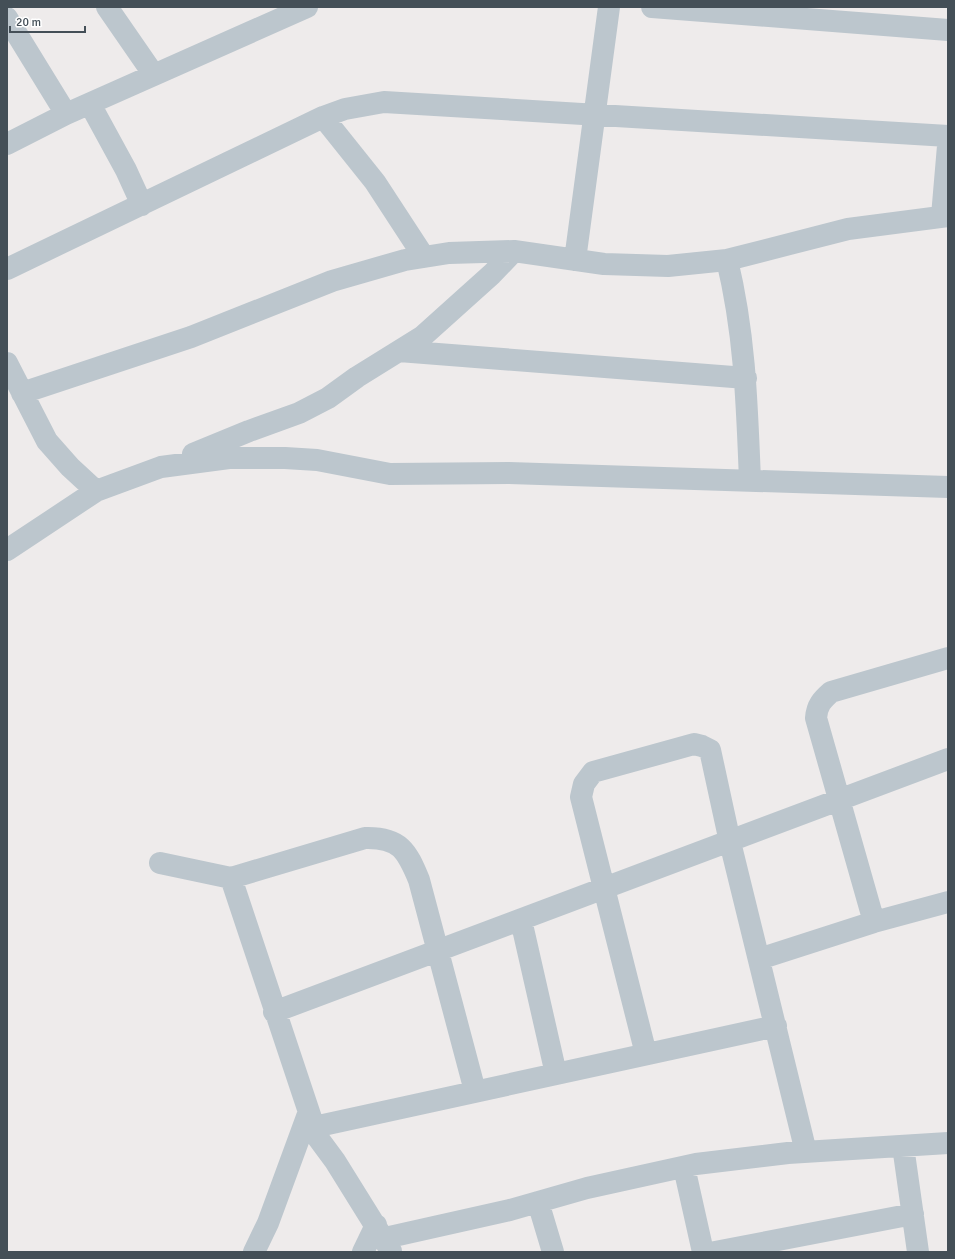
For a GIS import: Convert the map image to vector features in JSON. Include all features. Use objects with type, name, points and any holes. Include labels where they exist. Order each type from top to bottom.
[{"type":"street","points":[[107,7],[154,75]]},
{"type":"street","points":[[7,144],[66,114],[307,7]]},
{"type":"street","points":[[575,260],[609,7]]},
{"type":"street","points":[[652,7],[852,15],[948,30]]},
{"type":"street","points":[[7,18],[66,114]]},
{"type":"street","points":[[7,269],[323,117],[345,108],[384,102],[595,113],[948,136]]},
{"type":"street","points":[[90,104],[126,170],[142,205]]},
{"type":"street","points":[[323,117],[376,182],[424,257]]},
{"type":"street","points":[[22,393],[191,337],[332,281],[406,260],[449,253],[514,251],[604,264],[668,266],[727,260],[848,230],[945,216],[948,146]]},
{"type":"street","points":[[7,550],[96,491],[161,467],[316,405],[423,336],[492,274],[514,251]]},
{"type":"street","points":[[727,260],[737,301],[746,378],[750,481]]},
{"type":"street","points":[[399,351],[746,378]]},
{"type":"street","points":[[7,363],[47,441],[70,467],[96,491]]},
{"type":"street","points":[[161,467],[229,458],[285,458],[317,460],[390,474],[509,473],[948,487]]},
{"type":"street","points":[[874,922],[816,718],[817,708],[822,700],[831,692],[948,658]]},
{"type":"street","points":[[646,1054],[606,887],[582,797],[584,784],[594,772],[694,744],[710,750],[730,842],[806,1152]]},
{"type":"street","points":[[274,1012],[438,952],[606,887],[730,842],[948,759]]},
{"type":"street","points":[[160,863],[231,878],[365,838],[378,838],[398,845],[409,856],[420,880],[475,1092]]},
{"type":"street","points":[[231,878],[274,1012],[318,1138],[384,1238]]},
{"type":"street","points":[[759,959],[874,922],[948,902]]},
{"type":"street","points":[[521,920],[556,1074]]},
{"type":"street","points":[[311,1121],[475,1092],[776,1026]]},
{"type":"street","points":[[254,1252],[268,1223],[311,1121]]},
{"type":"street","points":[[363,1252],[384,1238],[538,1202],[587,1188],[696,1164],[806,1152],[948,1143]]},
{"type":"street","points":[[903,1146],[918,1252]]},
{"type":"street","points":[[684,1167],[703,1252]]},
{"type":"street","points":[[538,1202],[553,1252]]},
{"type":"street","points":[[715,1252],[913,1214]]}]
